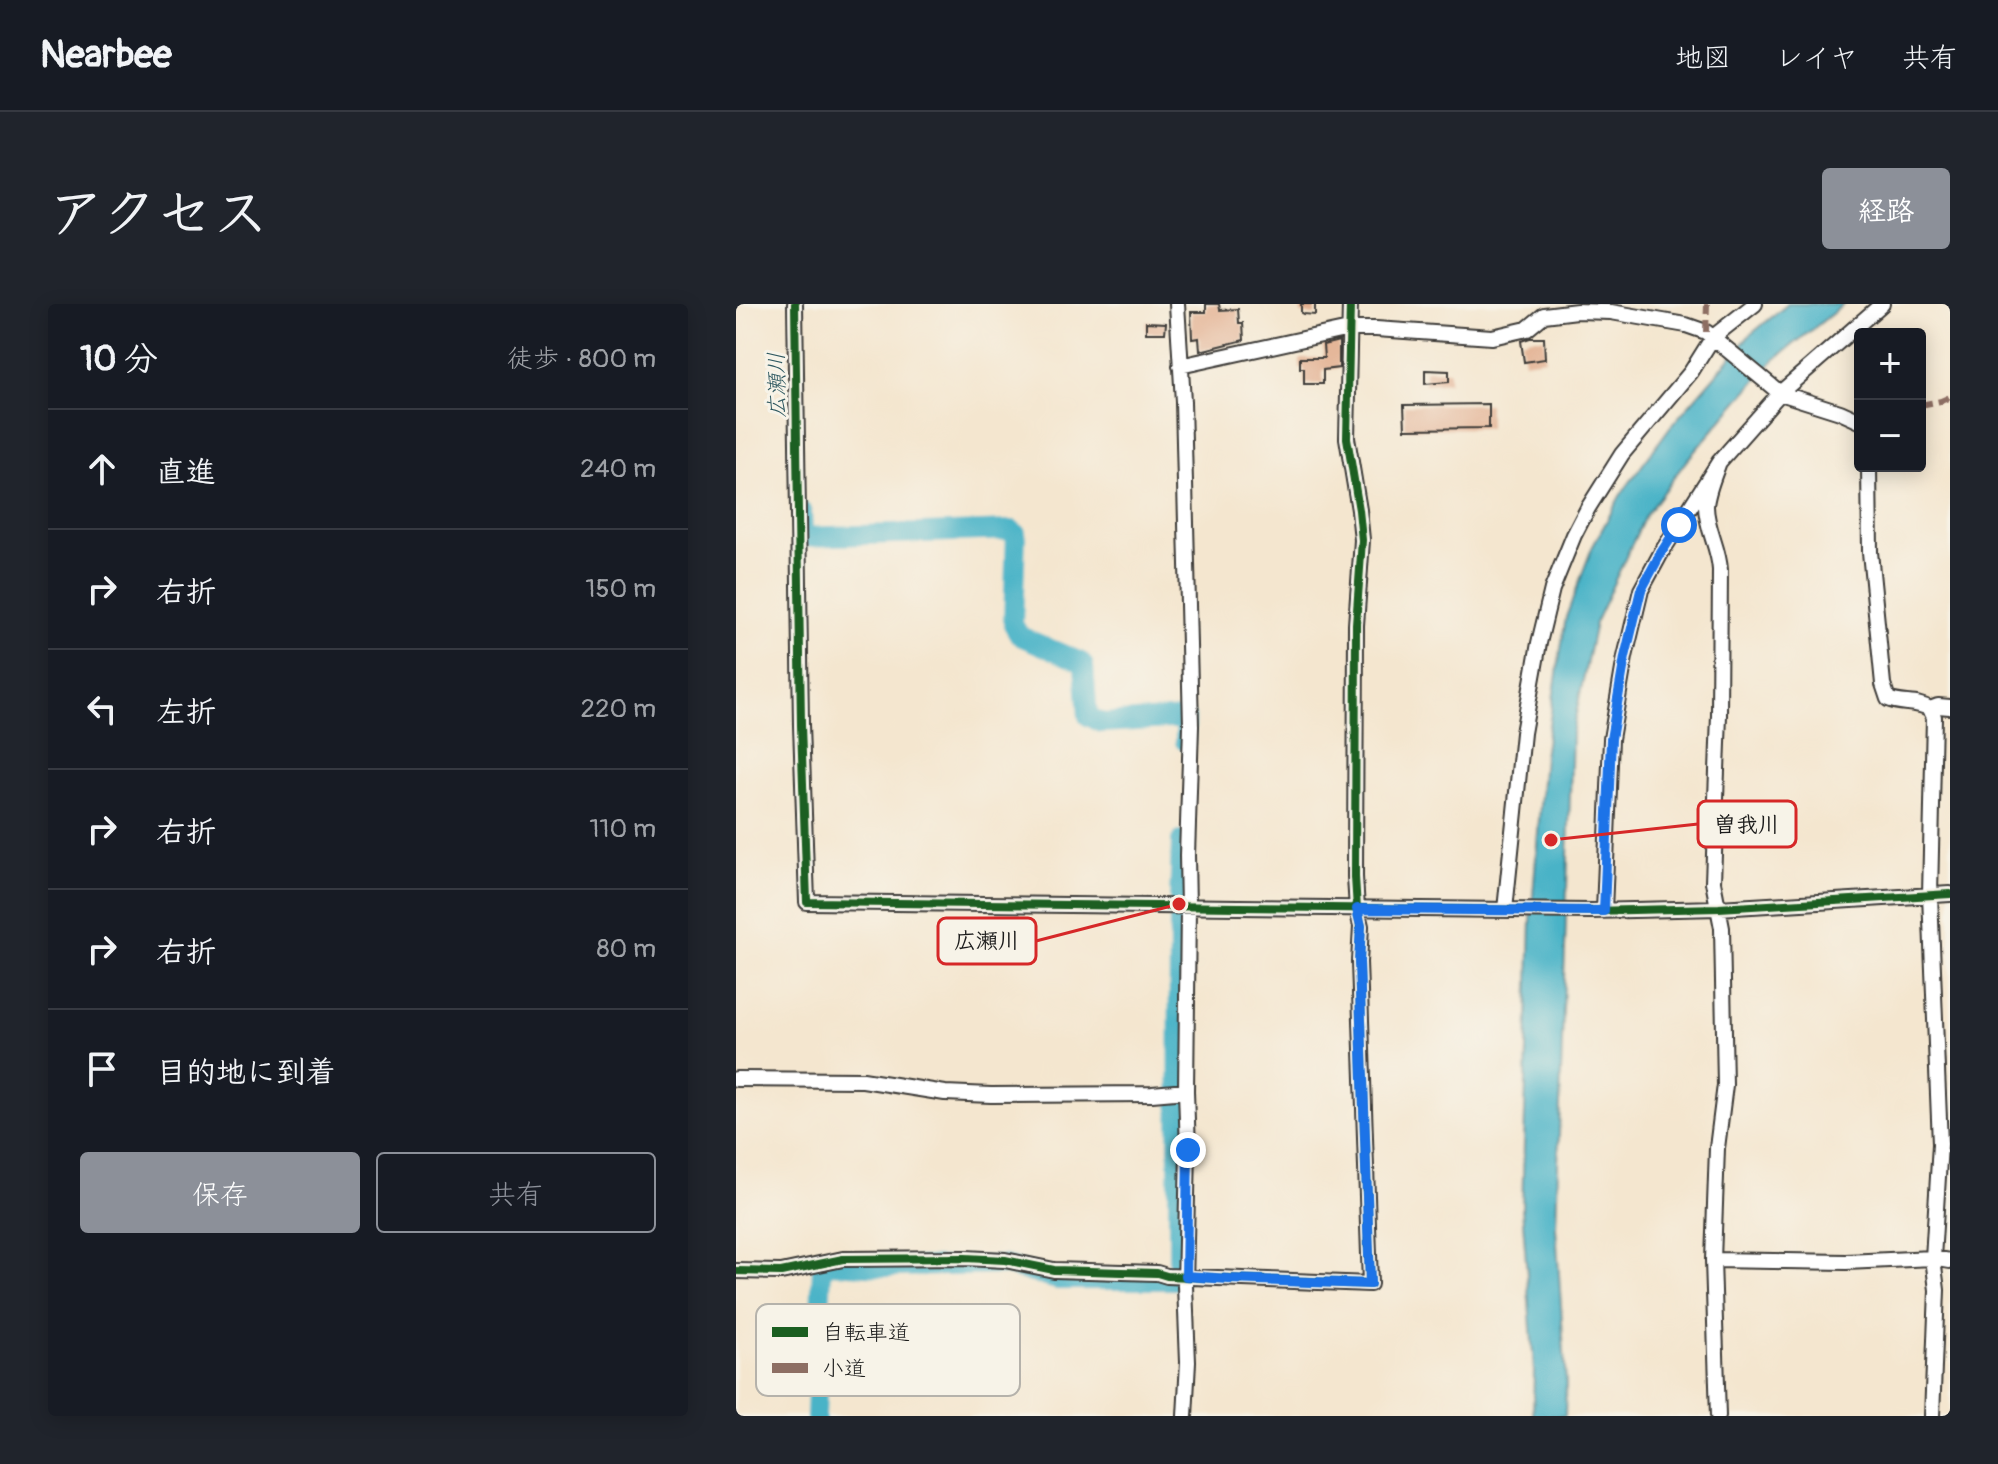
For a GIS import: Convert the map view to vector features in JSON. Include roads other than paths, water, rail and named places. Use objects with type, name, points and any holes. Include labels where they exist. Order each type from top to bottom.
[{"type":"street","points":[[795,304],[801,725],[807,902],[1598,911],[1719,908],[1950,894]]},
{"type":"street","points":[[1177,304],[1183,402],[1191,712],[1187,856],[1188,1362],[1185,1416]]},
{"type":"street","points":[[736,1271],[781,1272],[843,1259],[965,1258],[1005,1260],[1054,1270],[1370,1284],[1359,962],[1361,926],[1355,877],[1356,625],[1362,540],[1347,438],[1350,304]]},
{"type":"street","points":[[1505,910],[1523,733],[1539,643],[1552,589],[1574,535],[1622,454],[1718,341],[1755,304]]},
{"type":"street","points":[[1598,911],[1611,739],[1625,657],[1641,590],[1719,462],[1778,391],[1882,304]]},
{"type":"street","points":[[1180,366],[1349,329],[1492,337],[1527,329],[1544,309],[1611,312],[1686,325],[1706,332],[1778,391],[1854,418]]},
{"type":"street","points":[[1718,1416],[1713,1260],[1717,1148],[1725,1085],[1722,928],[1713,882],[1720,570],[1706,505],[1719,462]]},
{"type":"street","points":[[1869,472],[1870,552],[1883,684],[1888,699],[1896,703],[1925,706],[1934,717],[1930,895],[1940,1144],[1933,1258],[1937,1290],[1932,1416]]},
{"type":"street","points":[[1930,709],[1950,707]]},
{"type":"street","points":[[736,1079],[863,1080],[945,1093],[991,1095],[1186,1091]]},
{"type":"street","points":[[1713,1260],[1846,1262],[1933,1258],[1950,1261]]},
{"type":"water","points":[[1788,304],[1844,304],[1773,361],[1687,460],[1645,516],[1595,623],[1572,733],[1556,1227],[1566,1384],[1565,1416],[1533,1416],[1534,1369],[1522,1208],[1531,921],[1544,756],[1566,617],[1592,548],[1620,496],[1670,427],[1750,335]]},
{"type":"waterway","name":"広瀬川","points":[[802,512],[803,537],[1012,530],[1016,533],[1013,624],[1020,636],[1081,662],[1084,666],[1088,716],[1102,723],[1186,718],[1185,741]]},
{"type":"waterway","name":"広瀬川","points":[[821,1304],[822,1267],[829,1264],[887,1267],[1004,1265],[1058,1280],[1178,1280],[1181,841]]},
{"type":"waterway","name":"広瀬川","points":[[816,1416],[817,1396]]},
{"type":"place","name":"曽我川","points":[[1551,840]]},
{"type":"place","name":"広瀬川","points":[[1179,904]]}]
